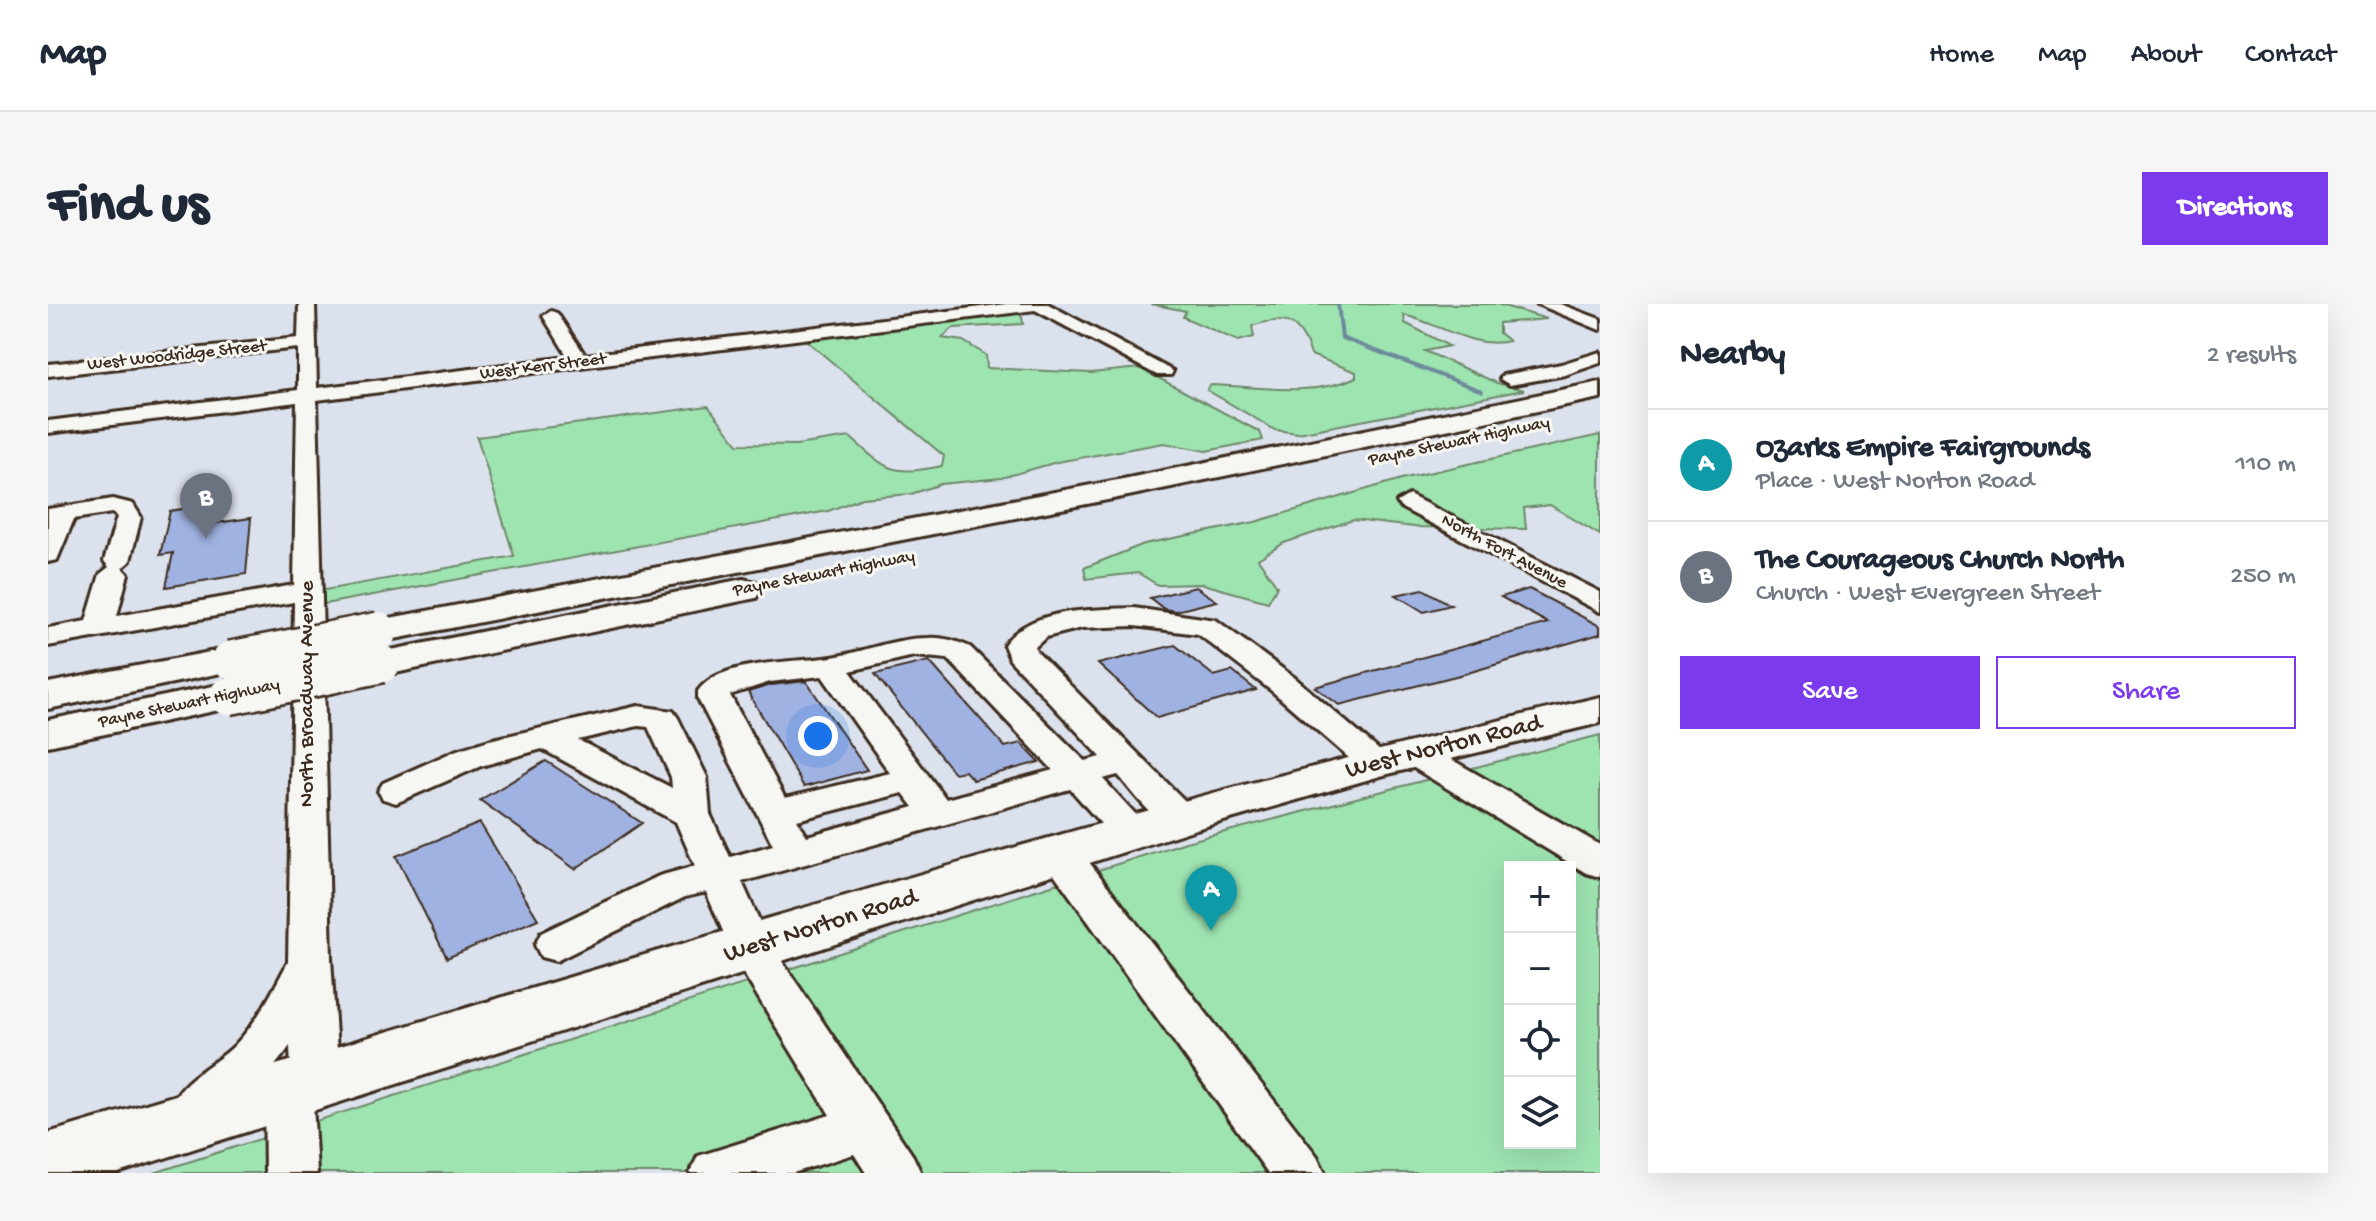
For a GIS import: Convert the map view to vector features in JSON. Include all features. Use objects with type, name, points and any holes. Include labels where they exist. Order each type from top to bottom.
[{"type":"main road","points":[[1513,393],[1600,380]]},
{"type":"main road","name":"Payne Stewart Highway","points":[[48,733],[230,678],[1128,487],[1513,393],[1600,390]]},
{"type":"main road","name":"Payne Stewart Highway","points":[[380,647],[1141,511],[1589,415]]},
{"type":"main road","name":"Payne Stewart Highway","points":[[48,696],[230,678]]},
{"type":"main road","name":"West Norton Road","points":[[48,1164],[1155,824],[1396,758],[1600,710]]},
{"type":"street","name":"North Broadway Avenue","points":[[291,1173],[302,1088],[309,958],[307,304]]},
{"type":"street","points":[[1036,304],[1164,371]]},
{"type":"street","name":"West Kerr Street","points":[[48,427],[1036,304]]},
{"type":"street","points":[[1545,304],[1600,325]]},
{"type":"street","points":[[551,316],[580,362]]},
{"type":"street","name":"West Woodridge Street","points":[[48,370],[307,342]]},
{"type":"street","points":[[1513,393],[1600,357]]},
{"type":"street","name":"North Fort Avenue","points":[[1409,502],[1600,603]]},
{"type":"street","points":[[48,554],[56,515],[113,506],[128,512],[99,628]]},
{"type":"street","points":[[48,637],[307,591]]},
{"type":"street","points":[[1155,824],[1124,762],[1021,654],[1019,645],[1026,638],[1059,623],[1081,619],[1134,617],[1206,626],[1284,685],[1396,758],[1600,863]]},
{"type":"street","points":[[796,852],[714,699],[714,691],[731,683],[793,669],[831,667],[903,650],[949,647],[1078,775],[1155,824]]},
{"type":"street","points":[[831,667],[937,813]]},
{"type":"street","points":[[396,791],[469,758],[545,737],[638,716],[661,718],[689,777],[691,814],[751,949],[895,1173]]},
{"type":"street","points":[[545,737],[691,814]]},
{"type":"street","points":[[556,945],[673,886],[1124,762]]},
{"type":"street","points":[[775,813],[912,779]]},
{"type":"street","points":[[1061,854],[1299,1173]]},
{"type":"street","points":[[125,1140],[196,1104],[247,1067],[281,1025],[309,958]]},
{"type":"street","points":[[716,1173],[866,1127]]},
{"type":"green space","points":[[1151,304],[1497,304],[1547,319],[1499,323],[1499,333],[1509,341],[1496,343],[1470,339],[1404,315],[1405,323],[1449,346],[1425,351],[1497,383],[1524,390],[1298,433],[1275,430],[1207,390],[1211,385],[1285,389],[1322,387],[1356,377],[1356,372],[1311,355],[1297,328],[1283,321],[1252,326],[1254,337],[1238,341],[1183,317],[1186,311]]},
{"type":"green space","points":[[1014,310],[1022,317],[1023,324],[953,328],[942,338],[963,341],[986,355],[987,368],[1091,373],[1140,368],[1260,432],[1263,440],[1206,451],[1164,443],[1057,462],[1001,478],[941,484],[911,494],[862,498],[828,511],[319,605],[319,591],[514,556],[477,437],[708,406],[738,444],[796,445],[850,437],[891,468],[911,470],[942,466],[944,456],[802,337]]},
{"type":"green space","points":[[1600,435],[1600,535],[1550,505],[1524,508],[1526,529],[1414,527],[1353,520],[1284,543],[1258,559],[1277,586],[1268,602],[1203,584],[1158,585],[1138,573],[1086,579],[1084,568],[1144,544],[1255,522],[1405,478]]},
{"type":"green space","points":[[1600,735],[1600,1173],[154,1173],[1186,842]]},
{"type":"building","points":[[206,505],[202,525],[251,518],[246,574],[166,587],[173,553],[160,555],[170,511]]},
{"type":"building","points":[[1196,587],[1217,601],[1176,611],[1164,609],[1150,598]]},
{"type":"building","points":[[1423,589],[1451,605],[1424,612],[1396,595]]},
{"type":"building","points":[[1529,589],[1600,626],[1600,634],[1464,674],[1339,705],[1315,687],[1548,623],[1501,597]]},
{"type":"building","points":[[1175,645],[1214,676],[1232,671],[1256,690],[1157,718],[1098,664]]},
{"type":"building","points":[[929,661],[1005,747],[1021,743],[1039,762],[973,780],[965,771],[954,773],[875,674]]},
{"type":"building","points":[[806,681],[867,770],[804,787],[748,692],[771,685]]},
{"type":"building","points":[[546,761],[642,823],[575,869],[480,800]]},
{"type":"building","points":[[480,823],[538,919],[447,958],[396,856]]},
{"type":"waterway","points":[[1338,304],[1342,338],[1482,391]]},
{"type":"place","name":"The Courageous Church North","points":[[206,539]]},
{"type":"place","name":"Ozarks Empire Fairgrounds","points":[[1211,931]]}]
